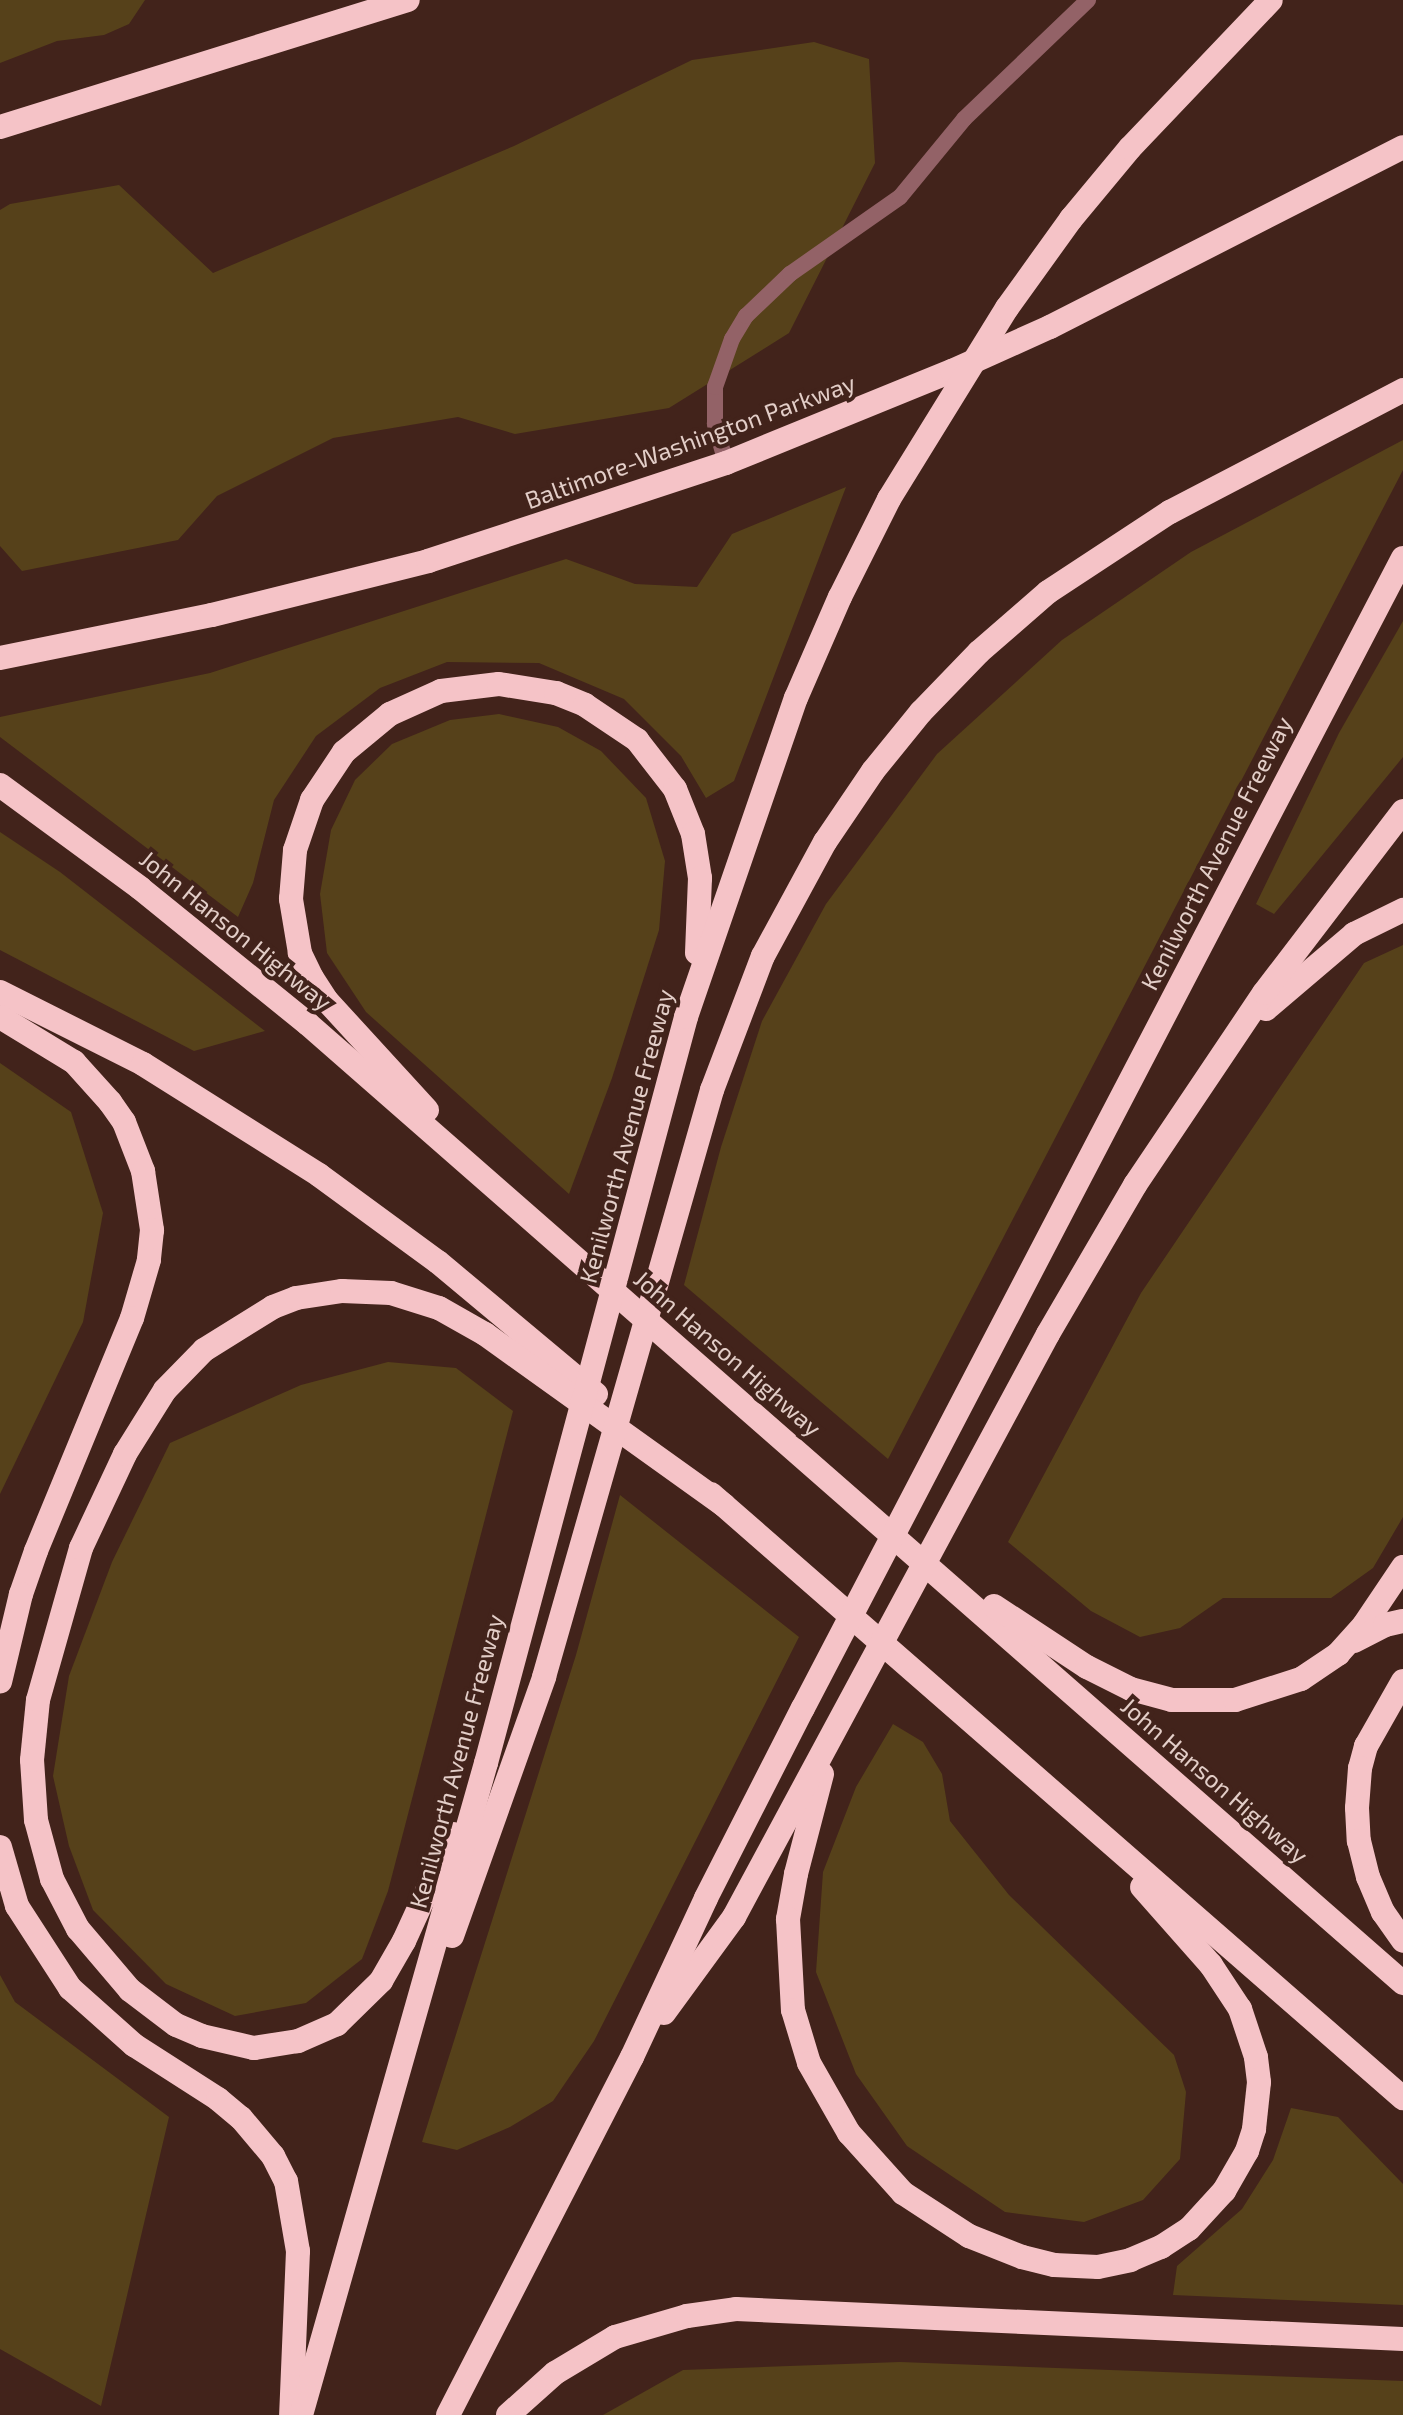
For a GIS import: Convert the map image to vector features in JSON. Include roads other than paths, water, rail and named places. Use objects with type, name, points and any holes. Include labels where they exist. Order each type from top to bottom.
[{"type":"highway","points":[[0,127],[408,0]]},
{"type":"highway","name":"Kenilworth Avenue Freeway","points":[[301,2415],[486,1763],[686,1017],[776,749],[840,597],[889,499],[992,330],[1104,180],[1178,95],[1271,0]]},
{"type":"highway","name":"Baltimore-Washington Parkway","points":[[0,658],[212,615],[428,561],[726,463],[952,371],[1050,327],[1403,147]]},
{"type":"highway","points":[[379,2141],[544,1677],[712,1090],[763,956],[803,879],[873,771],[921,712],[1013,620],[1085,564],[1194,498],[1403,390]]},
{"type":"highway","name":"Kenilworth Avenue Freeway","points":[[448,2415],[632,2057],[706,1898],[803,1708],[1403,558]]},
{"type":"highway","points":[[510,1200],[327,1001],[300,953],[291,899],[295,850],[312,800],[344,752],[390,714],[441,691],[469,685],[499,684],[556,693],[612,720],[637,740],[658,763],[675,789],[693,834],[700,878],[700,924],[686,1017]]},
{"type":"highway","name":"John Hanson Highway","points":[[0,785],[130,880],[268,991],[1403,1983]]},
{"type":"highway","points":[[632,2057],[734,1917],[1105,1234],[1231,1040],[1403,811]]},
{"type":"highway","points":[[1231,1040],[1347,939],[1403,910]]},
{"type":"highway","points":[[0,992],[143,1064],[199,1097],[381,1218],[503,1315],[724,1505],[1403,2098]]},
{"type":"highway","points":[[0,1017],[74,1062],[110,1102],[124,1122],[143,1171],[152,1230],[149,1260],[132,1318],[36,1551],[21,1594],[0,1682]]},
{"type":"highway","points":[[486,1763],[393,1962],[367,1997],[337,2024],[317,2035],[254,2048],[202,2036],[154,2011],[93,1950],[66,1906],[42,1849],[32,1760],[38,1700],[81,1548],[137,1432],[183,1371],[204,1350],[250,1318],[296,1298],[367,1290],[414,1299],[485,1334],[724,1505]]},
{"type":"highway","points":[[914,1553],[1087,1667],[1151,1696],[1193,1702],[1235,1700],[1301,1679],[1370,1632],[1403,1621]]},
{"type":"highway","points":[[1338,1654],[1364,1625],[1403,1567]]},
{"type":"highway","points":[[1403,1681],[1366,1746],[1360,1768],[1357,1808],[1359,1841],[1372,1886],[1403,1941]]},
{"type":"highway","points":[[833,1736],[799,1861],[788,1919],[793,2010],[813,2072],[837,2116],[862,2150],[919,2206],[969,2236],[1005,2251],[1054,2265],[1083,2268],[1146,2255],[1176,2239],[1209,2210],[1247,2151],[1254,2129],[1259,2082],[1250,2032],[1228,1989],[1077,1814]]},
{"type":"highway","points":[[0,1847],[17,1906],[70,1988],[134,2045],[229,2108],[273,2156],[286,2181],[298,2251],[291,2415]]},
{"type":"highway","points":[[508,2415],[555,2373],[615,2337],[687,2316],[736,2309],[1403,2339]]},
{"type":"lane","points":[[726,463],[715,424],[715,387],[732,339],[746,316],[790,274],[900,197],[964,119],[1088,0]]}]
